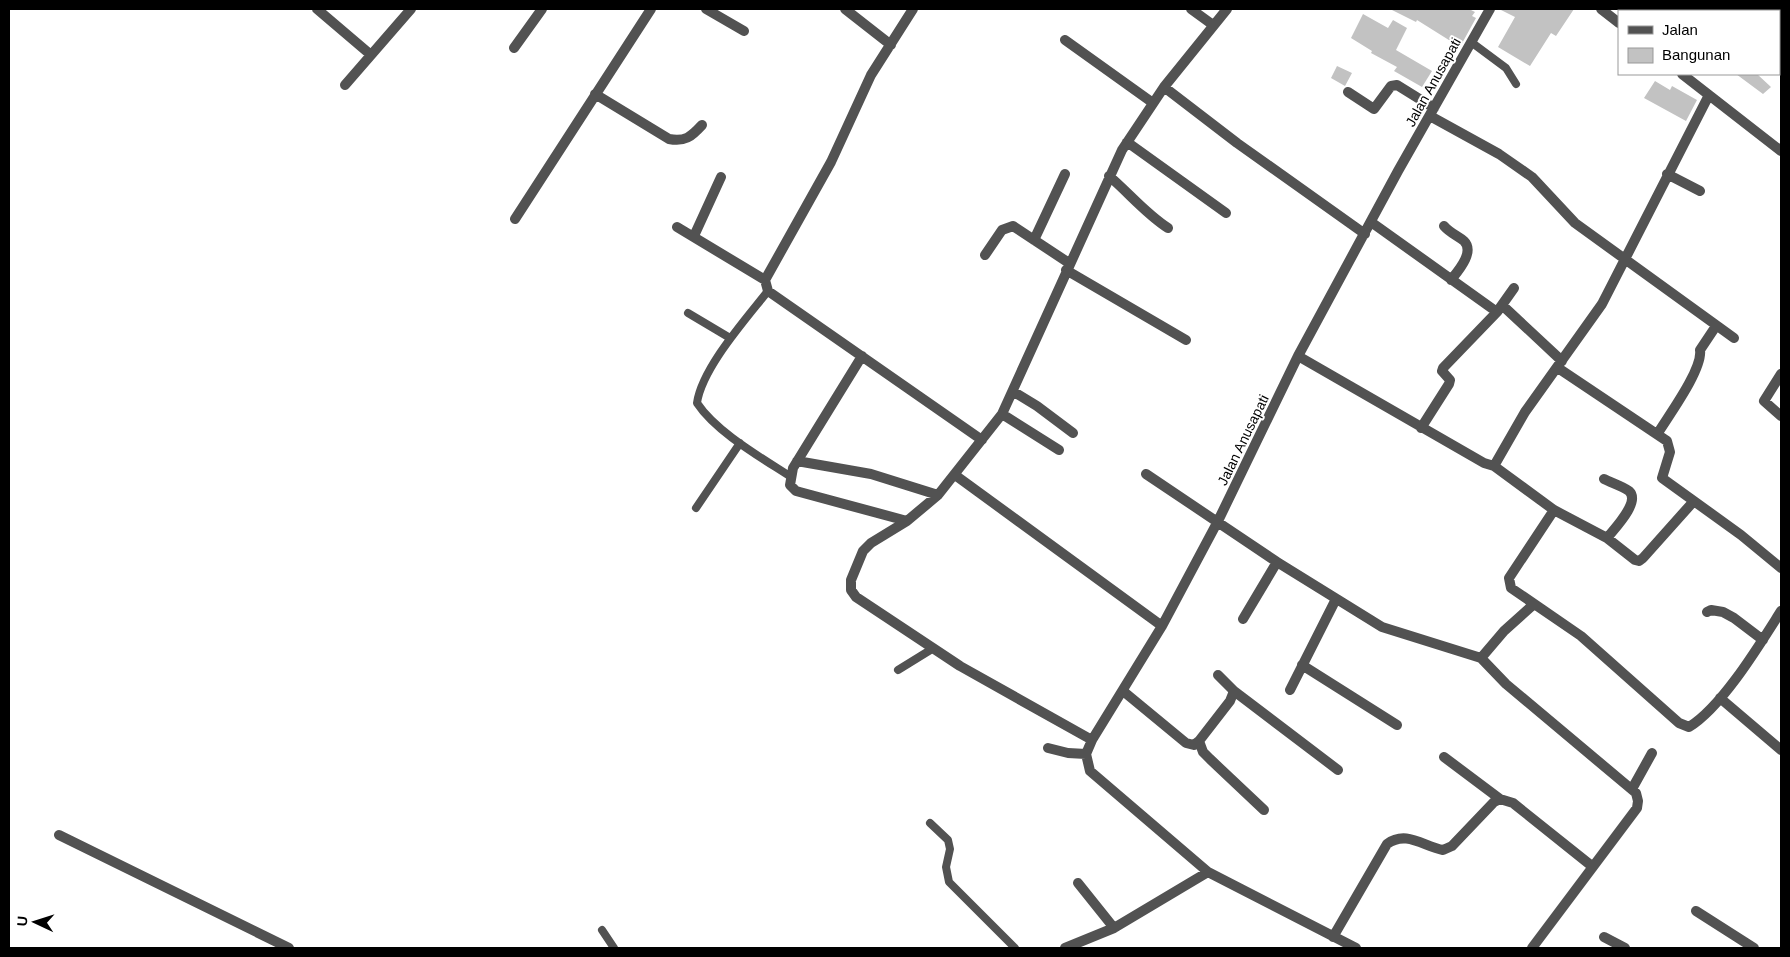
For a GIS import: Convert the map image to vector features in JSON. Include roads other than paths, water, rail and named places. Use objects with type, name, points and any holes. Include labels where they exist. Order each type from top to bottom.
[{"type":"street","points":[[317,9],[371,54]]},
{"type":"street","points":[[345,84],[411,9]]},
{"type":"street","points":[[514,48],[542,9]]},
{"type":"street","points":[[514,219],[651,9]]},
{"type":"street","points":[[706,9],[744,30]]},
{"type":"street","points":[[845,9],[892,45]]},
{"type":"street","points":[[765,280],[831,162],[871,75],[892,45],[912,9]]},
{"type":"street","points":[[1192,9],[1213,25]]},
{"type":"street","points":[[1092,740],[932,649],[856,597],[851,590],[854,570],[863,551],[871,543],[907,521],[938,495],[1002,414],[1014,392],[1109,176],[1127,142],[1164,86],[1227,9]]},
{"type":"street","name":"Jalan Anusapati","points":[[1086,754],[1092,740],[1162,626],[1218,521],[1298,356],[1470,42],[1490,9]]},
{"type":"street","points":[[1601,9],[1618,22]]},
{"type":"street","points":[[1065,40],[1153,103]]},
{"type":"street","points":[[1683,75],[1781,151]]},
{"type":"street","points":[[1348,92],[1374,109],[1391,86],[1397,85],[1432,112],[1532,177],[1575,223],[1734,338]]},
{"type":"street","points":[[1164,86],[1237,143],[1365,234]]},
{"type":"street","points":[[595,94],[669,139],[680,141],[691,137],[702,125]]},
{"type":"street","points":[[1494,466],[1525,412],[1602,304],[1709,95]]},
{"type":"street","points":[[1127,142],[1226,213]]},
{"type":"street","points":[[1034,240],[1065,174]]},
{"type":"street","points":[[1667,174],[1700,191]]},
{"type":"street","points":[[1109,176],[1134,198],[1151,217],[1168,228]]},
{"type":"street","points":[[694,236],[721,177]]},
{"type":"street","points":[[1371,222],[1451,280],[1499,308],[1560,365],[1658,433],[1670,447],[1662,478],[1693,502],[1741,534],[1781,568]]},
{"type":"street","points":[[985,255],[1002,230],[1013,226],[1068,267],[1186,340]]},
{"type":"street","points":[[1444,226],[1465,242],[1468,247],[1468,254],[1451,280]]},
{"type":"street","points":[[677,227],[765,280],[768,291],[982,440]]},
{"type":"street","points":[[1422,428],[1449,384],[1450,380],[1442,371],[1443,368],[1499,308],[1514,288]]},
{"type":"street","points":[[1658,433],[1694,371],[1701,355],[1700,350],[1716,326]]},
{"type":"street","points":[[862,356],[797,461],[790,477],[790,485],[796,491],[907,521]]},
{"type":"street","points":[[1298,356],[1422,428],[1494,466],[1554,510],[1607,538],[1639,561],[1693,502]]},
{"type":"street","points":[[1781,374],[1764,401],[1781,416]]},
{"type":"street","points":[[1014,392],[1037,406],[1073,434]]},
{"type":"street","points":[[1002,414],[1059,450]]},
{"type":"street","points":[[797,461],[871,474],[938,495]]},
{"type":"street","points":[[1146,474],[1277,562],[1382,627],[1481,658],[1506,684],[1632,789],[1638,801],[1637,808],[1532,948]]},
{"type":"street","points":[[955,475],[1162,626]]},
{"type":"street","points":[[1604,479],[1629,492],[1632,496],[1630,507],[1607,538]]},
{"type":"street","points":[[1554,510],[1510,578],[1511,588],[1571,631],[1581,636],[1679,723],[1689,726],[1695,723],[1720,698],[1763,640],[1781,611]]},
{"type":"street","points":[[1243,619],[1277,562]]},
{"type":"street","points":[[1290,690],[1336,599]]},
{"type":"street","points":[[1481,658],[1504,631],[1534,604]]},
{"type":"street","points":[[1707,612],[1711,610],[1723,612],[1763,640]]},
{"type":"street","points":[[1302,665],[1397,725]]},
{"type":"street","points":[[1218,675],[1234,691],[1338,770]]},
{"type":"street","points":[[1122,691],[1186,743],[1194,745],[1200,742],[1230,701],[1234,691]]},
{"type":"street","points":[[1720,698],[1781,750]]},
{"type":"street","points":[[1200,742],[1204,752],[1264,810]]},
{"type":"street","points":[[1048,748],[1068,753],[1086,754],[1090,771],[1205,869],[1356,948]]},
{"type":"street","points":[[1632,789],[1652,753]]},
{"type":"street","points":[[1444,757],[1500,799],[1513,803],[1593,867]]},
{"type":"street","points":[[1334,937],[1387,844],[1395,838],[1406,838],[1443,850],[1452,846],[1494,802],[1500,799]]},
{"type":"street","points":[[58,834],[289,948]]},
{"type":"street","points":[[1065,948],[1114,928],[1205,869]]},
{"type":"street","points":[[1078,884],[1114,928]]},
{"type":"street","points":[[1696,911],[1754,948]]},
{"type":"street","points":[[1604,937],[1625,948]]},
{"type":"lane","points":[[1470,42],[1506,68],[1516,84]]},
{"type":"lane","points":[[768,291],[730,338],[699,391],[697,403],[702,410],[740,443],[790,477]]},
{"type":"lane","points":[[688,313],[730,338]]},
{"type":"lane","points":[[696,508],[740,443]]},
{"type":"lane","points":[[898,670],[932,649]]},
{"type":"lane","points":[[930,823],[948,840],[950,849],[946,867],[949,882],[1015,948]]},
{"type":"lane","points":[[602,930],[614,948]]}]
